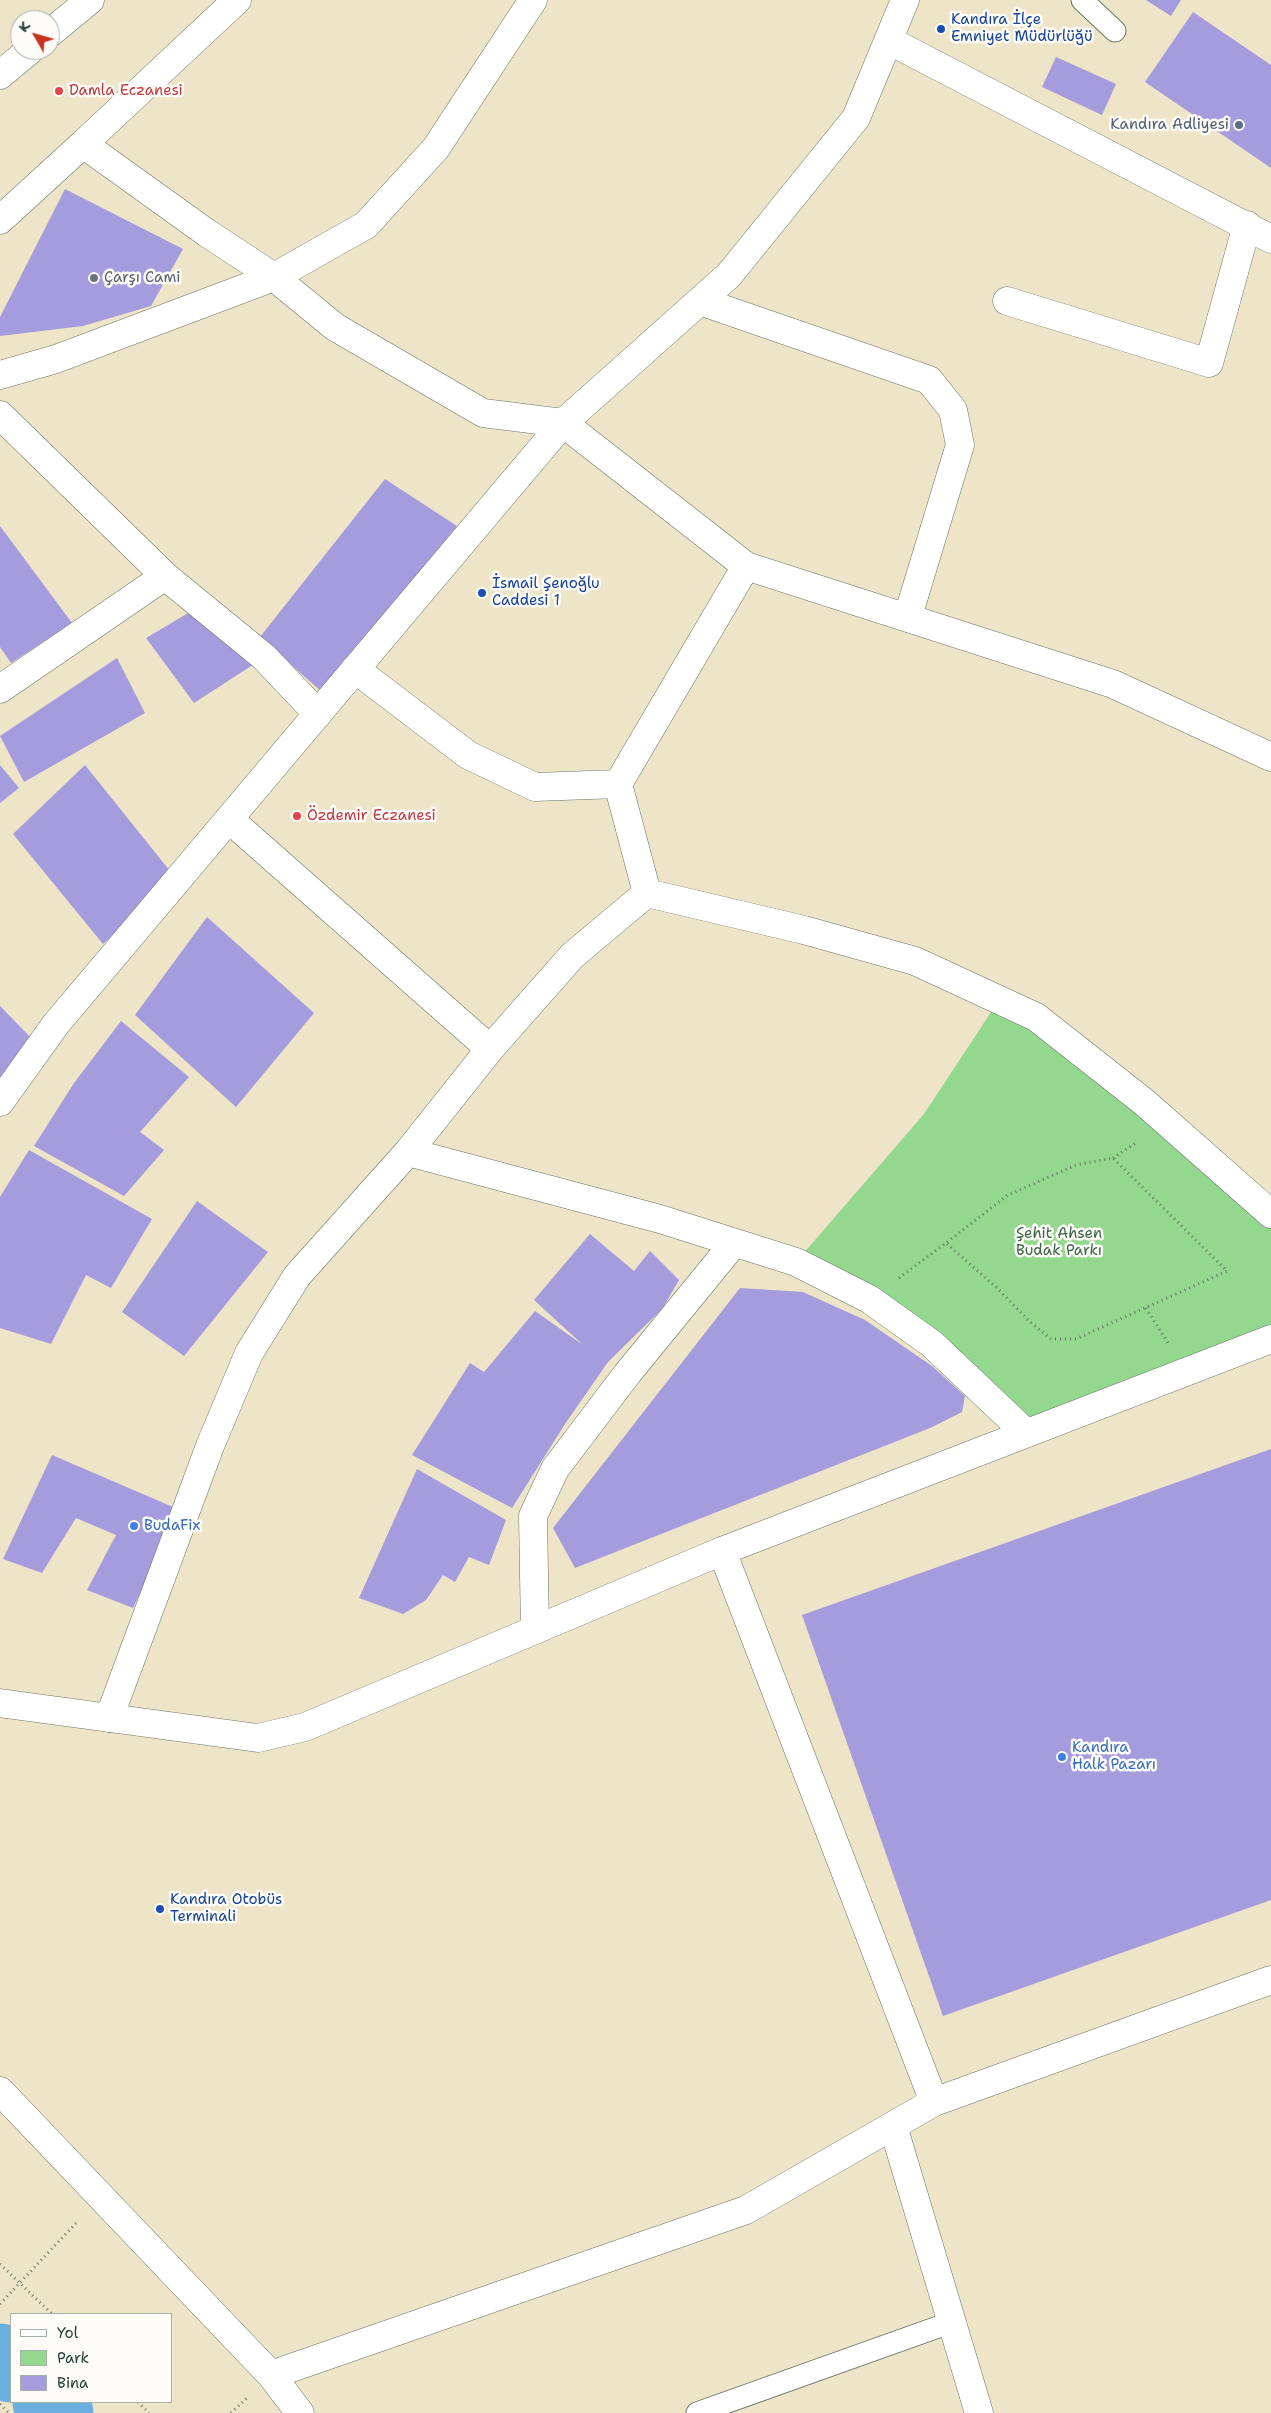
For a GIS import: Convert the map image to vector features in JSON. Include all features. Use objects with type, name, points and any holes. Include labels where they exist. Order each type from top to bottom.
[{"type":"street","points":[[60,25],[90,0]]},
{"type":"street","points":[[0,220],[237,0]]},
{"type":"street","points":[[0,375],[56,359],[274,277],[366,224],[436,148],[533,0]]},
{"type":"street","points":[[0,1102],[56,1024],[563,423],[729,275],[856,118],[890,41],[905,0]]},
{"type":"street","points":[[890,41],[1271,238]]},
{"type":"street","points":[[0,75],[18,60]]},
{"type":"street","points":[[83,144],[207,233],[274,277],[335,327],[483,413],[563,423],[746,566],[908,616],[1113,684],[1271,757]]},
{"type":"street","points":[[1007,302],[1209,363],[1247,225]]},
{"type":"street","points":[[700,301],[929,380],[953,410],[960,445],[908,616]]},
{"type":"street","points":[[0,415],[165,576],[264,657],[318,714]]},
{"type":"street","points":[[647,892],[618,784],[746,566]]},
{"type":"street","points":[[0,688],[165,576]]},
{"type":"street","points":[[355,669],[468,755],[535,787],[618,784]]},
{"type":"street","points":[[229,819],[490,1049]]},
{"type":"street","points":[[109,1718],[210,1446],[249,1353],[297,1276],[408,1152],[490,1049],[572,956],[647,892]]},
{"type":"street","points":[[647,892],[804,930],[915,961],[1036,1017],[1144,1102],[1271,1214]]},
{"type":"street","points":[[408,1152],[660,1219],[796,1262],[869,1300],[932,1344],[1026,1432]]},
{"type":"street","points":[[534,1630],[533,1516],[555,1469],[627,1374],[734,1243]]},
{"type":"street","points":[[0,1703],[258,1738],[305,1727],[722,1551],[1026,1432],[1271,1339]]},
{"type":"street","points":[[722,1551],[934,2102]]},
{"type":"street","points":[[271,2375],[746,2210],[934,2102],[1271,1980]]},
{"type":"street","points":[[0,2091],[271,2375],[300,2413]]},
{"type":"street","points":[[893,2126],[979,2413]]},
{"type":"lane","points":[[1082,0],[1115,31]]},
{"type":"lane","points":[[697,2413],[952,2322]]},
{"type":"path","points":[[869,1300],[1008,1195],[1076,1166],[1113,1158],[1226,1271],[1076,1339],[1051,1339],[1029,1322],[998,1289],[946,1243]]},
{"type":"path","points":[[1146,1308],[1186,1371]]},
{"type":"path","points":[[0,2304],[22,2283],[100,2196]]},
{"type":"path","points":[[0,2264],[22,2283],[51,2313]]},
{"type":"path","points":[[139,2403],[149,2413]]},
{"type":"path","points":[[0,2404],[9,2413]]},
{"type":"green space","name":"Şehit Ahsen Budak Parkı","points":[[999,1000],[1271,1214],[1271,1339],[1026,1433],[932,1344],[796,1262],[924,1114]]},
{"type":"building","points":[[1146,0],[1181,0],[1171,16]]},
{"type":"building","name":"Kandıra Adliyesi","points":[[1193,12],[1271,65],[1271,168],[1145,82]]},
{"type":"building","points":[[1056,57],[1116,84],[1102,115],[1042,87]]},
{"type":"building","name":"Çarşı Cami","points":[[65,189],[183,249],[151,306],[83,326],[0,336],[0,317]]},
{"type":"building","points":[[385,479],[457,526],[323,693],[260,637]]},
{"type":"building","points":[[0,526],[72,623],[11,663],[0,647]]},
{"type":"building","points":[[195,609],[262,659],[194,703],[146,638]]},
{"type":"building","points":[[117,658],[145,713],[24,782],[0,736]]},
{"type":"building","points":[[0,765],[19,788],[0,803]]},
{"type":"building","points":[[85,765],[174,876],[103,944],[13,834]]},
{"type":"building","points":[[207,917],[314,1013],[236,1107],[135,1015]]},
{"type":"building","points":[[0,1006],[35,1042],[0,1087]]},
{"type":"building","points":[[121,1021],[189,1077],[140,1132],[164,1150],[124,1196],[34,1146],[74,1083]]},
{"type":"building","points":[[29,1150],[152,1219],[111,1288],[86,1275],[51,1344],[0,1328],[0,1197]]},
{"type":"building","points":[[197,1201],[268,1252],[184,1356],[122,1312]]},
{"type":"building","points":[[590,1234],[634,1271],[650,1251],[679,1280],[662,1309],[608,1362],[565,1424],[512,1508],[412,1455],[470,1363],[484,1372],[535,1311],[583,1345],[534,1300]]},
{"type":"building","points":[[740,1288],[803,1292],[865,1320],[932,1366],[965,1396],[962,1412],[930,1428],[575,1568],[553,1528]]},
{"type":"building","name":"Kandıra Halk Pazarı","points":[[1271,1449],[1271,1900],[943,2016],[802,1615]]},
{"type":"building","name":"BudaFix","points":[[52,1455],[180,1510],[133,1608],[87,1590],[116,1535],[76,1518],[42,1573],[3,1559]]},
{"type":"building","points":[[417,1469],[506,1520],[489,1565],[469,1557],[455,1582],[443,1575],[426,1600],[403,1614],[359,1598]]},
{"type":"waterway","points":[[0,2358],[10,2367]]},
{"type":"waterway","points":[[48,2403],[59,2413]]},
{"type":"place","name":"Kandıra İlçe Emniyet Müdürlüğü","points":[[941,29]]},
{"type":"place","name":"Damla Eczanesi","points":[[59,91]]},
{"type":"place","name":"Kandıra Adliyesi","points":[[1239,125]]},
{"type":"place","name":"Çarşı Cami","points":[[94,278]]},
{"type":"place","name":"İsmail Şenoğlu Caddesi 1","points":[[482,593]]},
{"type":"place","name":"Özdemir Eczanesi","points":[[297,816]]},
{"type":"place","name":"BudaFix","points":[[134,1526]]},
{"type":"place","name":"Kandıra Halk Pazarı","points":[[1062,1757]]},
{"type":"place","name":"Kandıra Otobüs Terminali","points":[[160,1909]]}]
